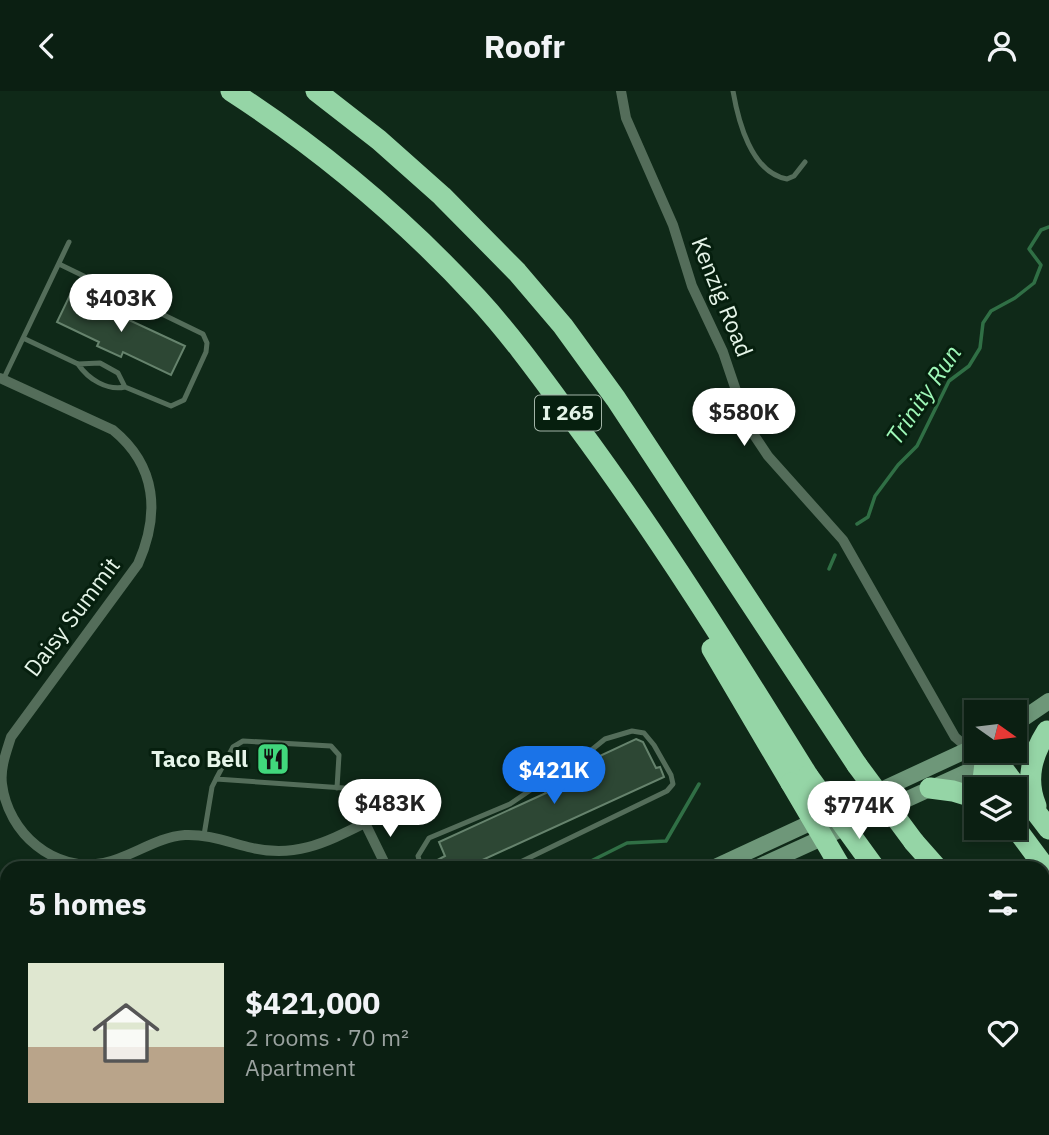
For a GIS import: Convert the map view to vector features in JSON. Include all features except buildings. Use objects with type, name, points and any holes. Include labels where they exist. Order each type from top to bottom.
[{"type":"highway","name":"I 265","points":[[231,91],[325,157],[378,201],[429,248],[505,331],[606,465],[751,717],[800,780]]},
{"type":"highway","name":"I 265","points":[[316,91],[379,140],[442,196],[517,272],[563,326],[624,411],[857,765],[931,861]]},
{"type":"highway","points":[[1048,731],[1032,764],[1030,786],[1037,810],[1049,829]]},
{"type":"highway","points":[[993,763],[1003,769],[1049,829]]},
{"type":"highway","points":[[800,780],[869,861]]},
{"type":"highway","points":[[800,780],[838,861]]},
{"type":"highway","points":[[930,788],[964,795]]},
{"type":"highway","points":[[1025,840],[1040,861]]},
{"type":"main road","points":[[1027,716],[1049,701]]},
{"type":"main road","points":[[1027,743],[1048,731]]},
{"type":"main road","points":[[729,861],[964,759]]},
{"type":"main road","points":[[772,861],[930,788],[964,763]]},
{"type":"street","name":"Kenzig Road","points":[[621,91],[626,118],[673,225],[692,286],[723,352],[748,426],[768,456],[843,540],[955,737],[964,744]]},
{"type":"street","name":"Daisy Summit","points":[[2,379],[99,423],[124,439],[147,477],[151,492],[152,520],[148,543],[138,564],[20,721],[3,749],[2,782],[11,816],[20,831],[35,845],[66,861]]},
{"type":"street","name":"Daisy Summit","points":[[109,861],[162,840],[185,835],[221,839],[268,852],[292,852],[310,848],[365,823],[384,861]]},
{"type":"lane","points":[[733,91],[743,134],[753,153],[773,174],[787,179],[794,176],[805,162]]},
{"type":"lane","points":[[2,379],[69,242]]},
{"type":"lane","points":[[23,338],[78,364],[87,376],[115,389],[125,387],[168,406],[184,400],[206,352],[205,338],[197,329],[59,264]]},
{"type":"lane","points":[[78,364],[100,363],[115,370],[125,387]]},
{"type":"lane","points":[[419,861],[418,856],[429,838],[510,804],[560,770],[573,765],[605,739],[632,731],[644,733],[671,775],[673,785],[667,791],[522,861]]},
{"type":"lane","points":[[203,837],[216,779],[233,747],[243,741],[331,746],[339,755],[340,788],[216,779]]},
{"type":"waterway","name":"Trinity Run","points":[[857,524],[868,517],[875,496],[898,465],[917,446],[949,381],[969,366],[980,348],[983,323],[991,311],[1015,298],[1034,283],[1041,265],[1029,249],[1041,230],[1049,227]]},
{"type":"waterway","name":"Trinity Run","points":[[829,569],[835,555]]},
{"type":"waterway","name":"Trinity Run","points":[[591,861],[627,843],[666,841],[699,784]]},
{"type":"place","name":"Taco Bell","points":[[273,759]]}]
